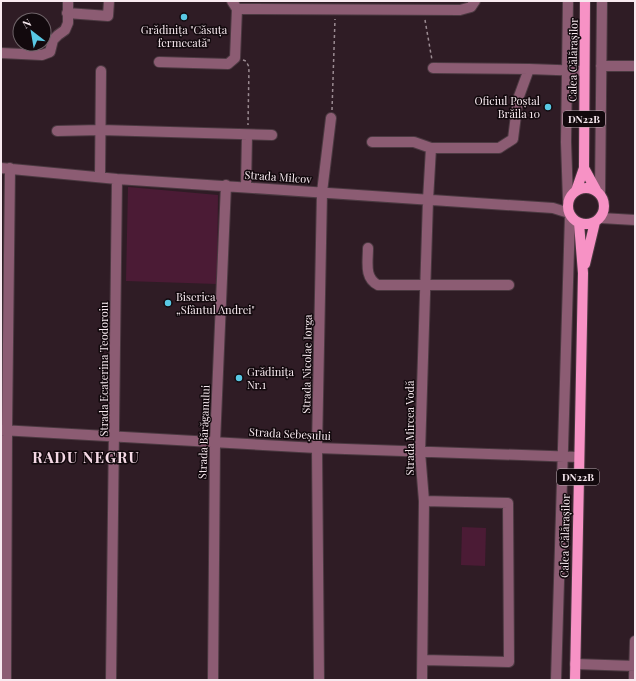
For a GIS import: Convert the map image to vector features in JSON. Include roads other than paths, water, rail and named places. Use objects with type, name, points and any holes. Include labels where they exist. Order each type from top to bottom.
[{"type":"main road","name":"Calea Călărașilor","points":[[576,191],[584,168],[585,1]]},
{"type":"main road","name":"Calea Călărașilor","points":[[584,168],[598,192]]},
{"type":"main road","points":[[576,191],[586,188],[598,192]]},
{"type":"main road","name":"DN22B","points":[[568,201],[576,191]]},
{"type":"main road","name":"DN22B","points":[[598,192],[603,198],[604,208],[598,220]]},
{"type":"main road","points":[[568,201],[570,214],[579,223],[590,224],[598,220]]},
{"type":"main road","name":"Calea Călărașilor","points":[[583,273],[598,220]]},
{"type":"main road","name":"Calea Călărașilor","points":[[575,680],[578,457],[583,273],[579,223]]},
{"type":"street","points":[[1,53],[46,54],[50,52],[53,40],[65,30],[68,23],[68,1]]},
{"type":"street","points":[[67,13],[108,16],[109,1]]},
{"type":"street","points":[[159,62],[228,64],[235,58],[234,5],[336,10],[423,6],[465,10],[472,7],[475,1]]},
{"type":"street","points":[[568,1],[566,70],[568,201]]},
{"type":"street","points":[[598,192],[602,1]]},
{"type":"street","points":[[601,66],[635,66]]},
{"type":"street","points":[[434,68],[584,71]]},
{"type":"street","points":[[372,142],[414,142],[431,148],[499,148],[507,145],[513,139],[518,99],[529,69]]},
{"type":"street","points":[[100,177],[101,71]]},
{"type":"street","name":"Strada Nicolae Iorga","points":[[319,680],[317,448],[322,192],[331,118]]},
{"type":"street","points":[[57,131],[101,130],[272,135]]},
{"type":"street","points":[[246,187],[247,135]]},
{"type":"street","name":"Strada Mircea Vodă","points":[[422,680],[424,501],[420,452],[431,148]]},
{"type":"street","points":[[6,168],[4,430],[6,680]]},
{"type":"street","name":"Strada Milcov","points":[[6,168],[117,179],[226,185],[554,208],[570,214]]},
{"type":"street","name":"Strada Ecaterina Teodoroiu","points":[[112,680],[117,179]]},
{"type":"street","name":"Strada Bărăganului","points":[[213,680],[215,442],[226,185]]},
{"type":"street","name":"Strada Milcov","points":[[554,208],[568,201]]},
{"type":"street","points":[[556,680],[570,214]]},
{"type":"street","points":[[598,220],[635,220]]},
{"type":"street","points":[[368,248],[368,277],[371,282],[378,285],[509,285]]},
{"type":"street","name":"Strada Sebeșului","points":[[4,430],[317,448],[578,457]]},
{"type":"street","points":[[423,660],[509,662],[508,503],[424,501]]},
{"type":"street","points":[[634,680],[635,641]]},
{"type":"street","points":[[575,664],[635,666]]},
{"type":"street","points":[[1,679],[10,680]]},
{"type":"place","name":"Grădinița \"Căsuța fermecată\"","points":[[184,17]]},
{"type":"place","name":"Oficiul Poștal Brăila 10","points":[[548,107]]},
{"type":"place","name":"Biserica „Sfântul Andrei\"","points":[[168,303]]},
{"type":"place","name":"Grădinița Nr.1","points":[[239,378]]},
{"type":"district","name":"RADU NEGRU","points":[[86,458]]}]
